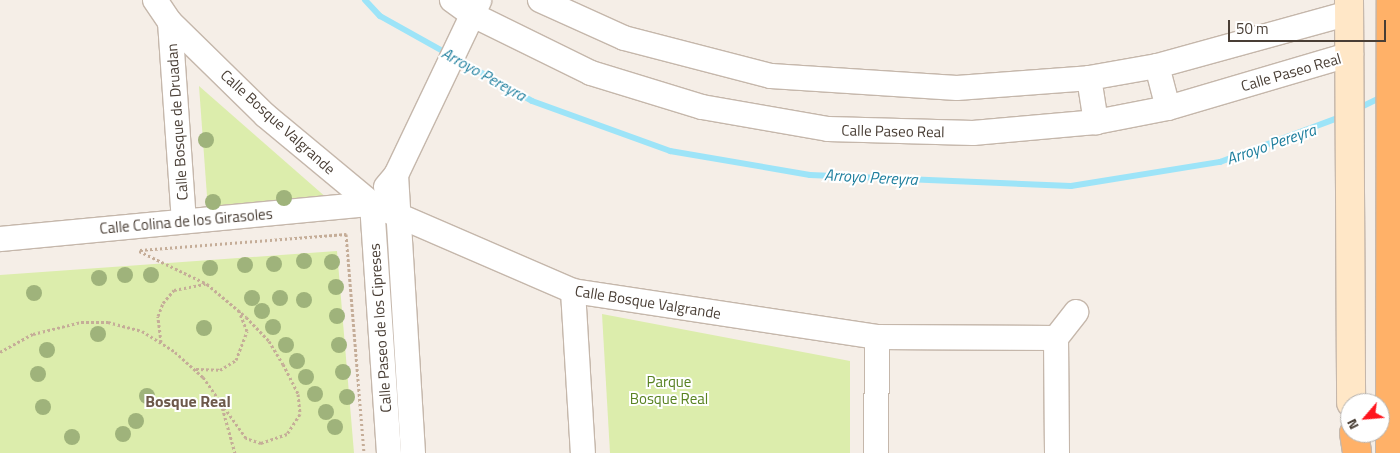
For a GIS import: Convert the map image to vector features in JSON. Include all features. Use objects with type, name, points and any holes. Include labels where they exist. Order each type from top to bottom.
[{"type":"highway","points":[[1390,453],[1391,0]]},
{"type":"street","name":"Calle Bosque Valgrande","points":[[155,0],[170,22],[266,116],[372,204],[573,291],[877,337],[1056,338]]},
{"type":"street","name":"Calle Paseo Real","points":[[452,0],[591,73],[702,107],[828,129],[973,133],[1096,122],[1168,108],[1351,54]]},
{"type":"street","points":[[540,0],[624,38],[771,76],[957,88],[1089,78],[1157,66],[1349,7],[1351,54],[1351,393]]},
{"type":"street","points":[[372,204],[396,175],[474,13]]},
{"type":"street","name":"Calle Bosque de Druadan","points":[[170,22],[184,222]]},
{"type":"street","points":[[1157,66],[1168,108]]},
{"type":"street","points":[[1089,78],[1096,122]]},
{"type":"street","name":"Calle Paseo de los Cipreses","points":[[396,175],[396,215],[413,453]]},
{"type":"street","name":"Calle Colina de los Girasoles","points":[[0,239],[372,204]]},
{"type":"street","name":"Calle Paseo de los Cipreses","points":[[372,204],[389,453]]},
{"type":"street","points":[[573,291],[583,453]]},
{"type":"street","points":[[1056,453],[1056,338],[1076,312]]},
{"type":"street","points":[[876,453],[877,337]]},
{"type":"path","points":[[129,251],[346,234],[364,453]]},
{"type":"path","points":[[0,352],[33,334],[81,322],[117,324],[142,331],[161,342],[195,369],[222,403],[246,438],[260,442],[287,434],[300,414],[298,394],[284,364],[269,341],[237,308],[207,284],[138,250]]},
{"type":"path","points":[[161,342],[158,316],[167,297],[184,286],[207,284]]},
{"type":"path","points":[[195,369],[207,372],[220,370],[236,360],[247,331],[237,308]]},
{"type":"path","points":[[222,403],[235,453]]},
{"type":"green space","points":[[199,86],[328,199],[208,210]]},
{"type":"green space","points":[[337,251],[354,453],[0,453],[0,275]]},
{"type":"green space","name":"Parque Bosque Real","points":[[602,314],[850,361],[850,453],[610,453]]},
{"type":"waterway","name":"Arroyo Pereyra","points":[[365,0],[380,16],[532,101],[670,151],[810,175],[1071,186],[1220,162],[1343,116]]},
{"type":"waterway","name":"Arroyo Pereyra","points":[[1357,109],[1384,96]]},
{"type":"district","name":"Bosque Real","points":[[188,401]]}]
